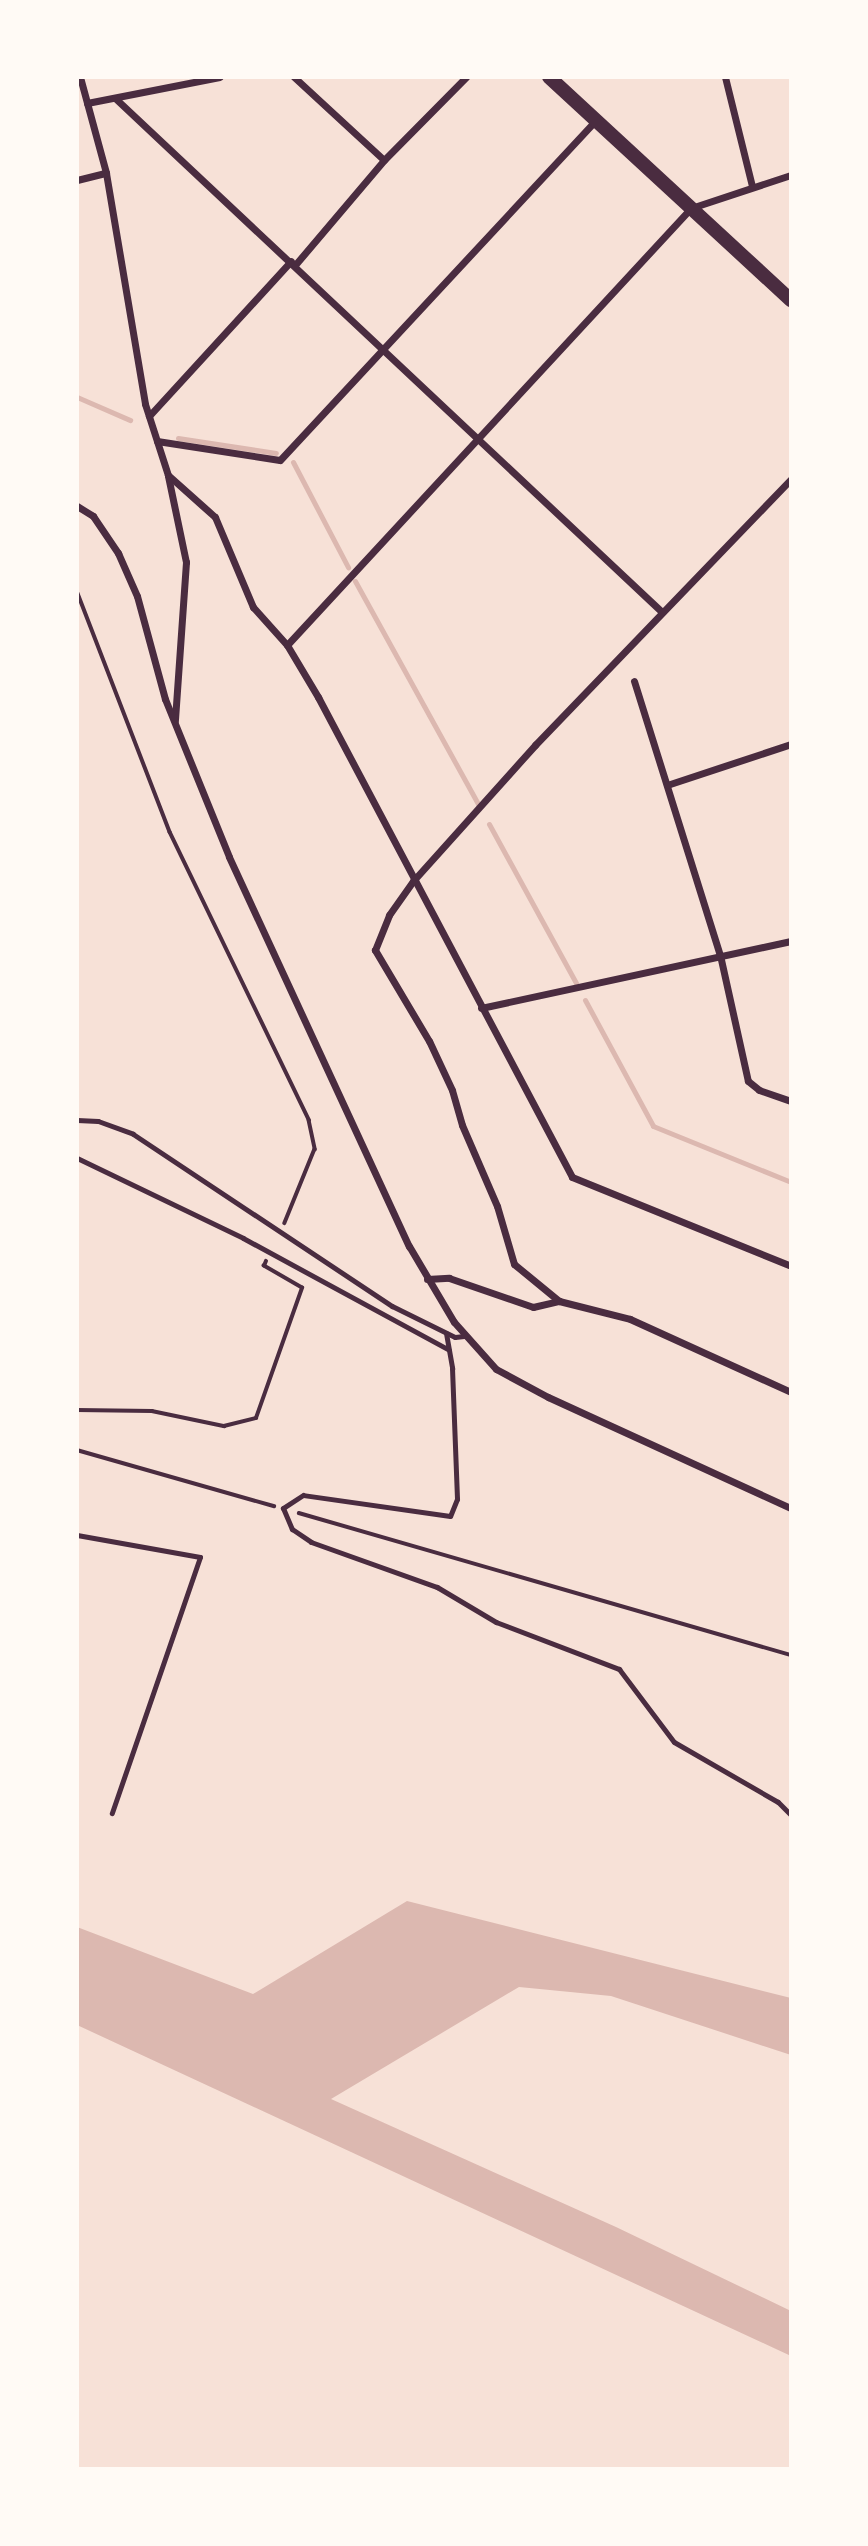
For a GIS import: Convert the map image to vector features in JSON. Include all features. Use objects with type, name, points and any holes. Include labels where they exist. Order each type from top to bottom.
[{"type":"main road","points":[[549,77],[791,300]]},
{"type":"street","points":[[80,77],[106,173],[149,416],[168,475],[186,562],[175,723]]},
{"type":"street","points":[[87,103],[219,77]]},
{"type":"street","points":[[294,77],[384,160]]},
{"type":"street","points":[[149,416],[293,263],[384,160],[466,77]]},
{"type":"street","points":[[725,77],[752,186]]},
{"type":"street","points":[[116,99],[662,612]]},
{"type":"street","points":[[157,441],[280,460],[596,120]]},
{"type":"street","points":[[77,180],[106,173]]},
{"type":"street","points":[[287,645],[691,208],[791,175]]},
{"type":"street","points":[[168,475],[215,517],[253,607],[287,645],[572,1177],[791,1266]]},
{"type":"street","points":[[791,480],[662,612],[413,881],[389,915],[375,950],[429,1041],[452,1090],[461,1125],[497,1206],[514,1264],[559,1301],[630,1319],[791,1392]]},
{"type":"street","points":[[77,506],[93,516],[118,553],[137,597],[175,723],[229,857],[427,1279],[464,1336],[496,1369],[548,1397],[791,1508]]},
{"type":"street","points":[[634,681],[720,956],[748,1081],[760,1090],[791,1101]]},
{"type":"street","points":[[667,785],[791,744]]},
{"type":"street","points":[[481,1008],[791,941]]},
{"type":"street","points":[[427,1279],[449,1278],[533,1307],[559,1301]]},
{"type":"lane","points":[[77,1120],[98,1121],[133,1134],[392,1306],[446,1333],[464,1336]]},
{"type":"lane","points":[[77,1158],[243,1238],[449,1350]]},
{"type":"lane","points":[[446,1333],[457,1499],[450,1516],[303,1495],[284,1508],[292,1529],[311,1542],[437,1587],[496,1622],[619,1669],[674,1742],[778,1802],[791,1815]]},
{"type":"lane","points":[[77,1535],[200,1557],[112,1812]]},
{"type":"path","points":[[77,591],[170,832],[309,1120],[315,1149],[281,1231]]},
{"type":"path","points":[[77,1410],[152,1411],[224,1426],[257,1418],[302,1288],[264,1266]]},
{"type":"path","points":[[77,1450],[791,1655]]},
{"type":"shaded area","points":[[407,1901],[791,1998],[791,2055],[611,1996],[519,1987],[331,2099],[616,2227],[791,2311],[791,2356],[77,2025],[77,1927],[253,1994]]},
{"type":"waterway","points":[[77,397],[130,420]]},
{"type":"waterway","points":[[178,438],[276,453]]},
{"type":"waterway","points":[[293,462],[348,567]]},
{"type":"waterway","points":[[355,581],[479,806]]},
{"type":"waterway","points":[[489,824],[576,983]]},
{"type":"waterway","points":[[585,1000],[653,1126],[791,1182]]}]
